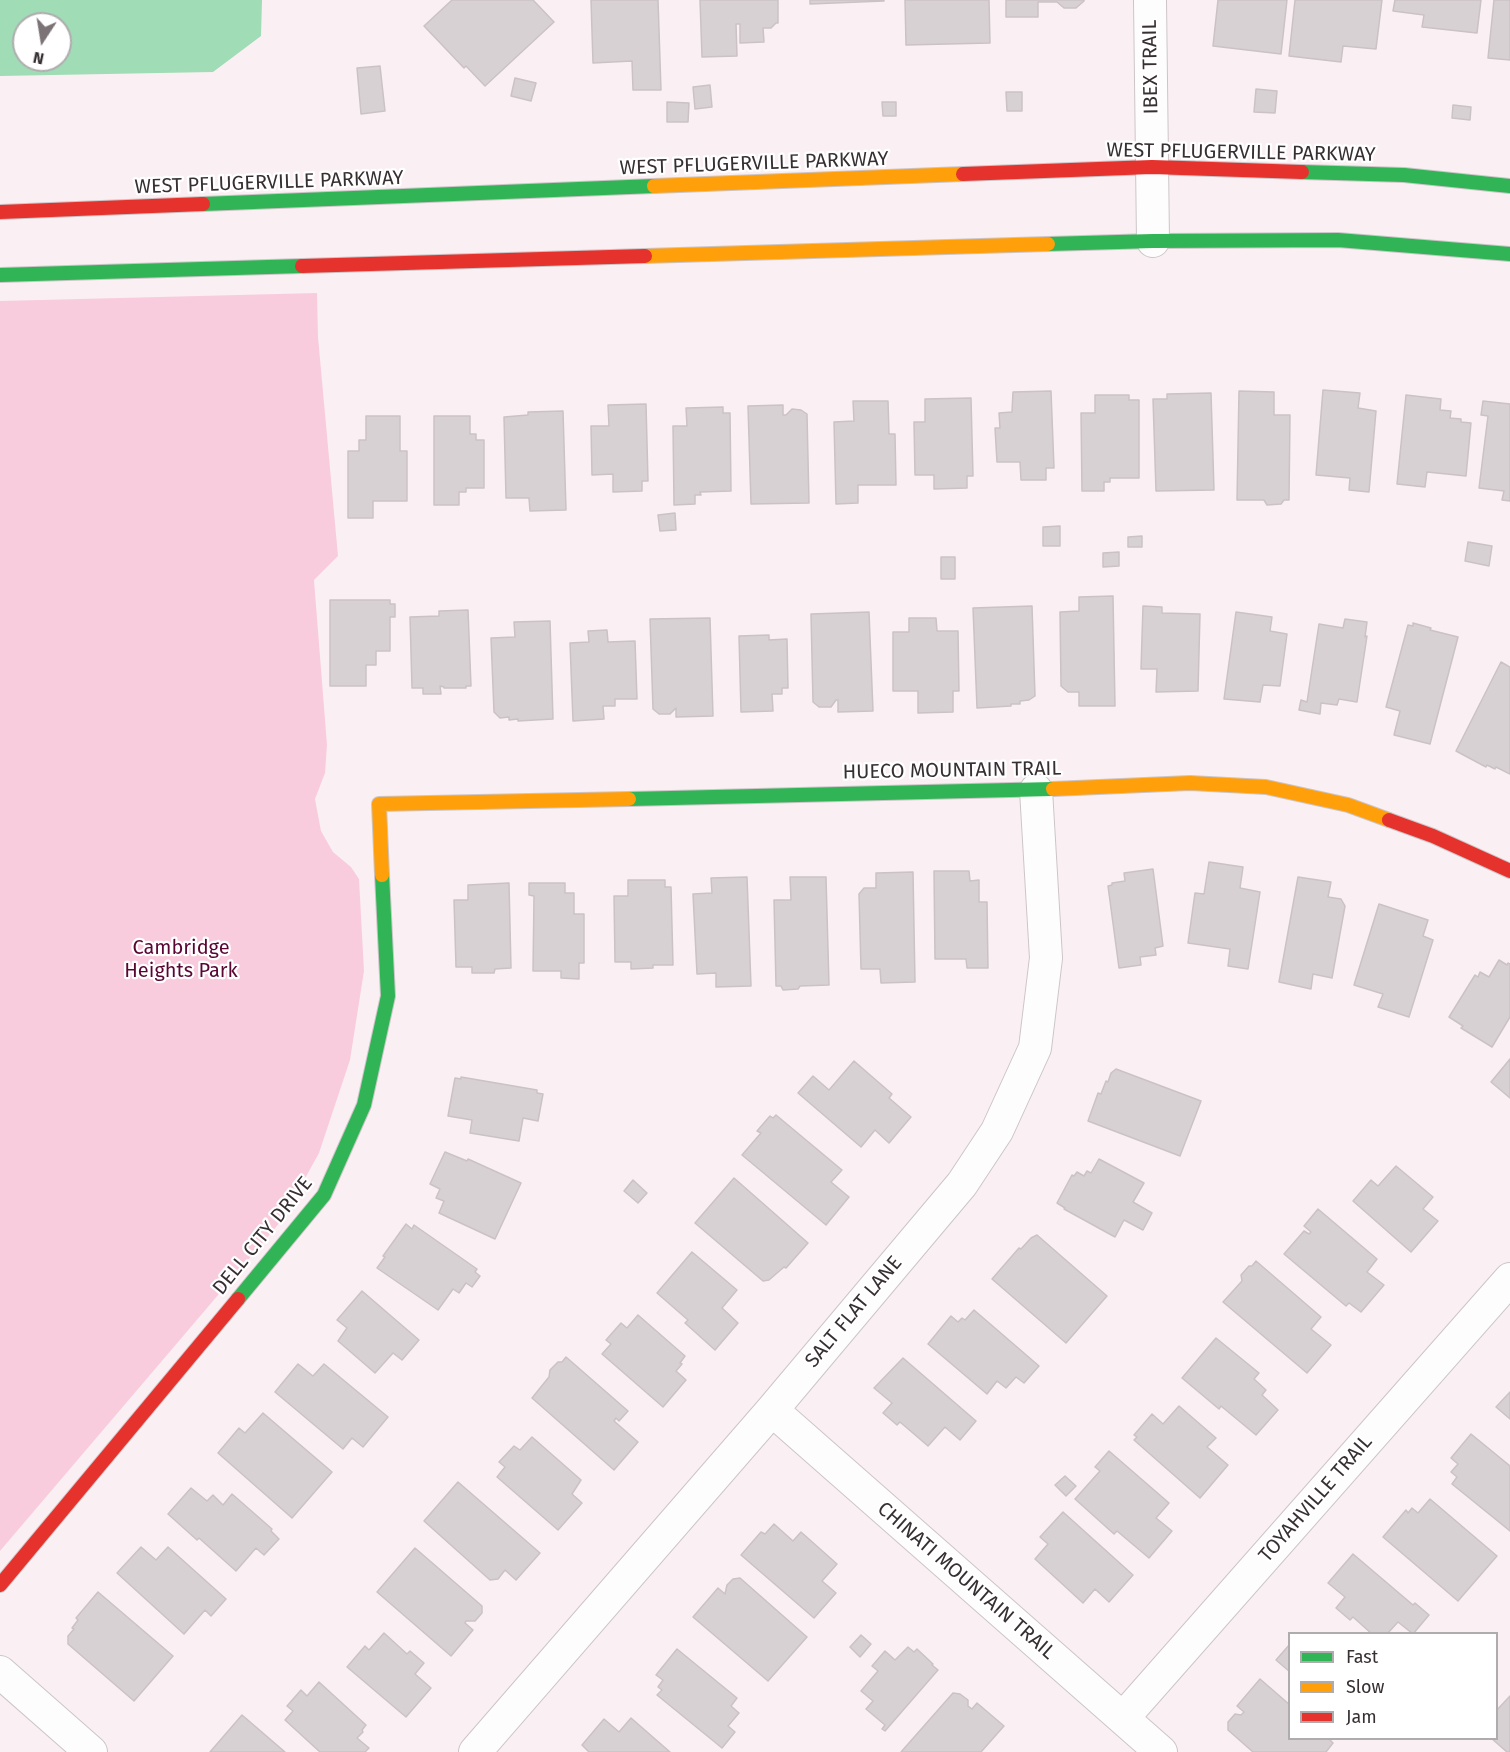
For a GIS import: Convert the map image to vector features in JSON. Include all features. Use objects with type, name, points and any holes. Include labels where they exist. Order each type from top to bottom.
[{"type":"main road","name":"WEST PFLUGERVILLE PARKWAY","points":[[0,212],[1152,167],[1404,176],[1510,186]]},
{"type":"main road","points":[[0,275],[1153,241],[1338,240],[1510,254]]},
{"type":"main road","name":"HUECO MOUNTAIN TRAIL","points":[[379,804],[1036,790],[1190,783],[1266,788],[1348,805],[1434,836],[1510,871]]},
{"type":"main road","name":"DELL CITY DRIVE","points":[[0,1585],[324,1195],[364,1105],[388,996],[379,804]]},
{"type":"street","name":"IBEX TRAIL","points":[[1150,0],[1153,241]]},
{"type":"street","name":"SALT FLAT LANE","points":[[475,1752],[772,1410],[962,1184],[997,1131],[1035,1048],[1046,958],[1036,790]]},
{"type":"street","name":"TOYAHVILLE TRAIL","points":[[1123,1718],[1510,1279]]},
{"type":"street","name":"CHINATI MOUNTAIN TRAIL","points":[[772,1410],[1161,1752]]},
{"type":"street","points":[[0,1672],[91,1752]]},
{"type":"green space","name":"Cambridge Heights Park","points":[[317,293],[318,337],[338,556],[314,580],[327,745],[325,773],[315,799],[321,831],[333,852],[351,867],[359,879],[364,971],[350,1060],[319,1153],[282,1220],[0,1551],[0,301]]},
{"type":"shaded area","points":[[0,0],[262,0],[261,36],[213,72],[0,76]]},
{"type":"building","points":[[452,0],[533,0],[554,22],[485,86],[466,66],[464,68],[424,26]]},
{"type":"building","points":[[591,0],[658,0],[661,90],[633,90],[632,61],[593,63]]},
{"type":"building","points":[[700,0],[778,0],[778,23],[771,28],[763,28],[764,42],[740,43],[740,24],[736,24],[737,56],[702,57]]},
{"type":"building","points":[[810,0],[884,0],[884,1],[810,4]]},
{"type":"building","points":[[905,0],[989,0],[990,43],[906,45]]},
{"type":"building","points":[[1006,0],[1084,1],[1076,8],[1064,8],[1057,2],[1038,2],[1038,17],[1006,17]]},
{"type":"building","points":[[1218,0],[1287,0],[1281,54],[1213,46]]},
{"type":"building","points":[[1295,0],[1382,0],[1376,49],[1343,46],[1341,62],[1289,56]]},
{"type":"building","points":[[1395,0],[1481,0],[1477,33],[1422,27],[1424,15],[1393,11]]},
{"type":"building","points":[[1494,0],[1510,0],[1510,60],[1488,58]]},
{"type":"building","points":[[380,66],[385,111],[361,114],[357,68]]},
{"type":"building","points":[[515,78],[536,83],[531,101],[511,96]]},
{"type":"building","points":[[710,85],[712,107],[695,109],[693,87]]},
{"type":"building","points":[[1256,89],[1277,91],[1275,113],[1254,112]]},
{"type":"building","points":[[1006,92],[1022,92],[1022,111],[1007,111]]},
{"type":"building","points":[[667,102],[689,103],[688,122],[667,122]]},
{"type":"building","points":[[882,102],[896,102],[896,116],[883,116]]},
{"type":"building","points":[[1453,105],[1471,107],[1470,120],[1452,118]]},
{"type":"building","points":[[1323,390],[1360,393],[1358,408],[1376,411],[1369,492],[1349,490],[1350,478],[1316,475]]},
{"type":"building","points":[[1051,391],[1054,468],[1046,468],[1046,480],[1021,480],[1020,462],[997,462],[995,428],[1000,428],[999,413],[1012,412],[1013,392]]},
{"type":"building","points":[[1239,391],[1274,392],[1274,415],[1290,415],[1289,500],[1284,500],[1281,504],[1267,505],[1264,500],[1237,500]]},
{"type":"building","points":[[1211,393],[1214,490],[1156,491],[1153,399],[1167,399],[1167,394]]},
{"type":"building","points":[[1095,395],[1129,395],[1129,400],[1139,400],[1139,478],[1110,478],[1110,482],[1104,482],[1104,491],[1082,491],[1081,413],[1095,413]]},
{"type":"building","points":[[1406,395],[1441,399],[1440,410],[1451,411],[1450,418],[1471,423],[1466,476],[1427,472],[1425,487],[1397,484]]},
{"type":"building","points":[[971,398],[973,476],[967,476],[967,488],[934,489],[934,475],[915,475],[914,422],[925,422],[925,399]]},
{"type":"building","points":[[853,401],[888,401],[889,434],[895,434],[896,485],[858,485],[858,503],[836,504],[834,422],[854,421]]},
{"type":"building","points":[[1483,401],[1510,404],[1510,501],[1502,500],[1504,491],[1479,488],[1488,416],[1481,415]]},
{"type":"building","points":[[646,404],[648,481],[642,481],[642,491],[613,492],[613,474],[592,475],[591,426],[609,426],[608,405]]},
{"type":"building","points":[[783,405],[783,415],[792,409],[801,410],[807,414],[809,503],[751,504],[748,406]]},
{"type":"building","points":[[723,407],[723,413],[730,413],[731,491],[700,492],[701,495],[695,495],[695,504],[674,505],[673,426],[687,426],[686,408]]},
{"type":"building","points":[[563,411],[566,510],[530,511],[529,498],[506,498],[504,417],[528,415],[528,412]]},
{"type":"building","points":[[366,416],[400,416],[400,451],[407,451],[407,501],[373,501],[373,518],[348,518],[348,451],[359,451],[359,440],[366,440]]},
{"type":"building","points":[[434,416],[470,416],[470,434],[476,434],[476,440],[484,440],[484,488],[466,488],[466,492],[459,492],[459,505],[434,505]]},
{"type":"building","points":[[675,513],[676,530],[660,531],[658,515]]},
{"type":"building","points":[[1060,526],[1060,546],[1043,546],[1043,527]]},
{"type":"building","points":[[1142,536],[1142,547],[1128,547],[1128,537]]},
{"type":"building","points":[[1468,542],[1492,546],[1489,566],[1465,561]]},
{"type":"building","points":[[1119,552],[1119,566],[1103,567],[1103,553]]},
{"type":"building","points":[[941,557],[955,557],[955,579],[941,579]]},
{"type":"building","points":[[1113,596],[1115,706],[1079,706],[1079,692],[1068,692],[1061,686],[1060,612],[1079,611],[1079,597]]},
{"type":"building","points":[[330,600],[390,600],[390,604],[395,604],[395,617],[390,617],[390,651],[376,651],[376,665],[366,665],[366,686],[330,686]]},
{"type":"building","points":[[1032,606],[1035,696],[1029,700],[1020,701],[1020,704],[1011,704],[1011,706],[977,708],[973,608]]},
{"type":"building","points":[[1143,606],[1162,607],[1162,613],[1200,614],[1198,691],[1156,692],[1157,669],[1141,669]]},
{"type":"building","points":[[468,610],[471,686],[444,688],[440,686],[441,694],[423,694],[423,688],[412,688],[410,617],[439,616],[439,611]]},
{"type":"building","points":[[869,612],[873,711],[838,712],[838,700],[831,707],[819,707],[813,702],[811,614]]},
{"type":"building","points":[[1236,612],[1272,617],[1270,631],[1287,634],[1280,686],[1263,685],[1260,702],[1224,699]]},
{"type":"building","points":[[710,618],[713,716],[676,717],[676,708],[670,714],[659,714],[653,709],[650,619]]},
{"type":"building","points":[[909,618],[936,618],[937,631],[958,631],[959,691],[953,691],[953,712],[918,713],[918,691],[893,691],[893,632],[909,632]]},
{"type":"building","points":[[1345,619],[1367,622],[1357,702],[1339,699],[1337,705],[1321,703],[1320,714],[1299,710],[1301,700],[1307,702],[1319,624],[1343,628]]},
{"type":"building","points":[[550,621],[553,719],[518,721],[518,719],[509,720],[509,717],[500,718],[494,712],[491,638],[515,637],[514,622]]},
{"type":"building","points":[[1413,623],[1458,637],[1430,744],[1394,735],[1400,711],[1386,707],[1408,625],[1413,626]]},
{"type":"building","points":[[607,630],[608,642],[635,641],[637,699],[615,699],[615,706],[603,706],[604,719],[573,721],[570,643],[589,642],[588,631]]},
{"type":"building","points":[[769,635],[769,640],[787,639],[788,688],[782,688],[782,694],[772,694],[773,711],[741,712],[739,636]]},
{"type":"building","points":[[1501,662],[1510,667],[1510,774],[1496,767],[1495,769],[1487,765],[1486,767],[1456,751]]},
{"type":"building","points":[[1209,862],[1243,867],[1240,888],[1260,892],[1248,969],[1228,966],[1230,949],[1188,943],[1195,893],[1204,894]]},
{"type":"building","points":[[1153,869],[1163,946],[1155,948],[1156,955],[1140,957],[1141,965],[1119,968],[1108,886],[1125,881],[1124,873]]},
{"type":"building","points":[[934,871],[969,871],[970,881],[979,880],[979,902],[987,902],[988,968],[967,968],[966,959],[935,959]]},
{"type":"building","points":[[913,872],[915,982],[881,983],[880,969],[861,969],[859,894],[864,888],[876,888],[876,873]]},
{"type":"building","points":[[747,877],[751,986],[716,987],[716,973],[697,974],[693,894],[712,893],[711,878]]},
{"type":"building","points":[[790,877],[826,877],[829,985],[800,986],[798,989],[783,990],[781,986],[776,986],[774,900],[791,900]]},
{"type":"building","points":[[1298,877],[1331,882],[1328,897],[1341,899],[1345,906],[1332,978],[1313,974],[1311,989],[1279,982]]},
{"type":"building","points":[[628,880],[665,880],[665,887],[671,887],[673,965],[653,965],[653,968],[631,969],[631,962],[615,962],[614,896],[628,896]]},
{"type":"building","points":[[509,883],[511,968],[495,969],[494,973],[472,973],[472,967],[456,967],[454,900],[468,900],[468,885]]},
{"type":"building","points":[[529,883],[565,883],[565,893],[574,893],[574,914],[584,914],[584,963],[579,963],[579,979],[561,978],[561,971],[533,971],[534,896],[529,895]]},
{"type":"building","points":[[1379,904],[1428,920],[1423,936],[1433,940],[1409,1017],[1378,1007],[1383,994],[1354,985]]},
{"type":"building","points":[[1499,960],[1507,965],[1510,964],[1510,1017],[1492,1047],[1461,1028],[1463,1026],[1449,1017],[1475,975],[1478,977],[1480,972],[1489,977]]},
{"type":"building","points":[[1510,1059],[1510,1098],[1491,1082]]},
{"type":"building","points":[[854,1061],[892,1094],[889,1098],[911,1117],[889,1143],[875,1130],[861,1147],[798,1093],[813,1076],[829,1090]]},
{"type":"building","points":[[1116,1069],[1201,1101],[1180,1156],[1088,1121],[1098,1093],[1101,1094],[1106,1081],[1108,1082],[1111,1073]]},
{"type":"building","points":[[461,1077],[537,1090],[537,1093],[543,1094],[538,1121],[523,1118],[519,1141],[470,1133],[472,1120],[448,1116],[455,1078],[461,1079]]},
{"type":"building","points":[[776,1115],[842,1170],[831,1182],[849,1197],[826,1225],[742,1155],[761,1133],[757,1131],[770,1116],[773,1118]]},
{"type":"building","points":[[445,1152],[467,1161],[468,1159],[521,1183],[495,1239],[439,1213],[444,1201],[436,1198],[440,1189],[430,1184]]},
{"type":"building","points":[[1099,1159],[1144,1183],[1133,1202],[1152,1213],[1143,1230],[1124,1220],[1115,1237],[1057,1203],[1072,1175],[1074,1176],[1077,1172],[1084,1176],[1087,1171],[1091,1173]]},
{"type":"building","points":[[1396,1166],[1433,1197],[1423,1209],[1438,1221],[1411,1252],[1353,1201],[1371,1180],[1378,1186]]},
{"type":"building","points":[[734,1178],[808,1243],[786,1268],[784,1267],[769,1280],[763,1281],[695,1223]]},
{"type":"building","points":[[633,1180],[647,1193],[638,1203],[624,1191]]},
{"type":"building","points":[[1318,1209],[1377,1259],[1367,1272],[1384,1285],[1361,1312],[1349,1303],[1346,1306],[1284,1254],[1304,1231],[1309,1234],[1311,1232],[1304,1226]]},
{"type":"building","points":[[406,1224],[412,1229],[414,1225],[477,1269],[475,1272],[480,1276],[472,1287],[466,1283],[459,1293],[453,1289],[438,1310],[377,1268]]},
{"type":"building","points":[[1037,1235],[1107,1296],[1066,1343],[992,1279],[1019,1248],[1021,1249]]},
{"type":"building","points":[[692,1252],[737,1290],[722,1308],[738,1323],[715,1350],[685,1323],[688,1320],[657,1293]]},
{"type":"building","points":[[1256,1261],[1321,1317],[1311,1329],[1331,1345],[1307,1373],[1223,1302],[1242,1281],[1241,1275]]},
{"type":"building","points":[[362,1291],[419,1340],[402,1360],[393,1353],[375,1373],[338,1341],[347,1328],[337,1320]]},
{"type":"building","points":[[974,1310],[1039,1366],[1024,1383],[1016,1377],[1006,1388],[997,1381],[987,1394],[928,1344],[951,1316],[958,1322],[962,1318],[965,1320]]},
{"type":"building","points":[[638,1315],[685,1356],[676,1371],[686,1380],[663,1407],[602,1354],[611,1344],[606,1340],[621,1323],[627,1328]]},
{"type":"building","points":[[1216,1338],[1259,1373],[1254,1379],[1266,1390],[1262,1395],[1278,1410],[1256,1435],[1221,1406],[1219,1409],[1182,1378]]},
{"type":"building","points":[[566,1357],[628,1411],[619,1421],[616,1418],[614,1421],[638,1442],[614,1470],[532,1398],[549,1377],[550,1370]]},
{"type":"building","points":[[903,1358],[976,1421],[960,1440],[945,1427],[928,1446],[900,1422],[897,1425],[883,1413],[892,1403],[874,1388]]},
{"type":"building","points":[[298,1364],[313,1376],[324,1364],[388,1417],[363,1447],[352,1438],[343,1449],[275,1392]]},
{"type":"building","points":[[1510,1392],[1510,1419],[1496,1407]]},
{"type":"building","points":[[1179,1406],[1216,1438],[1207,1447],[1228,1465],[1200,1498],[1134,1440],[1137,1437],[1134,1435],[1152,1414],[1163,1424]]},
{"type":"building","points":[[263,1413],[332,1472],[292,1518],[218,1453],[239,1428],[245,1433]]},
{"type":"building","points":[[1471,1434],[1510,1466],[1510,1531],[1452,1484],[1457,1477],[1451,1472],[1458,1464],[1451,1458]]},
{"type":"building","points":[[532,1437],[581,1480],[572,1494],[582,1503],[558,1530],[497,1477],[505,1467],[499,1462],[514,1446],[520,1450]]},
{"type":"building","points":[[1109,1451],[1169,1503],[1156,1518],[1172,1531],[1149,1558],[1117,1531],[1114,1534],[1075,1499],[1100,1471],[1095,1467]]},
{"type":"building","points":[[1065,1476],[1076,1486],[1066,1496],[1055,1485]]},
{"type":"building","points":[[458,1482],[540,1553],[516,1580],[505,1570],[498,1579],[490,1580],[424,1521]]},
{"type":"building","points":[[191,1488],[207,1501],[213,1495],[223,1505],[232,1494],[272,1529],[271,1531],[279,1539],[264,1555],[256,1548],[236,1571],[168,1514]]},
{"type":"building","points":[[1430,1499],[1497,1556],[1458,1601],[1383,1537],[1406,1510],[1408,1513],[1412,1508],[1418,1513]]},
{"type":"building","points":[[1063,1512],[1133,1575],[1109,1602],[1095,1589],[1083,1603],[1035,1559],[1048,1544],[1040,1537]]},
{"type":"building","points":[[774,1524],[793,1541],[801,1532],[837,1564],[822,1581],[836,1593],[814,1618],[741,1555],[761,1532],[765,1534]]},
{"type":"building","points":[[141,1547],[156,1560],[168,1547],[226,1599],[211,1616],[205,1610],[184,1634],[117,1573]]},
{"type":"building","points":[[415,1548],[482,1606],[482,1613],[475,1621],[466,1621],[465,1623],[473,1630],[451,1656],[377,1592]]},
{"type":"building","points":[[1353,1554],[1413,1605],[1415,1603],[1429,1615],[1415,1632],[1410,1632],[1398,1622],[1389,1632],[1370,1632],[1353,1617],[1350,1620],[1336,1608],[1345,1597],[1328,1583]]},
{"type":"building","points":[[740,1578],[807,1637],[768,1681],[693,1617],[718,1588],[725,1594],[727,1585],[733,1579]]},
{"type":"building","points":[[98,1592],[173,1656],[134,1701],[68,1644],[68,1636],[78,1620],[76,1618]]},
{"type":"building","points":[[384,1633],[407,1654],[410,1651],[424,1663],[415,1674],[431,1688],[406,1717],[347,1667],[365,1646],[369,1650]]},
{"type":"building","points":[[861,1635],[871,1644],[860,1657],[850,1647]]},
{"type":"building","points":[[1288,1646],[1288,1670],[1276,1660]]},
{"type":"building","points":[[908,1647],[914,1652],[917,1649],[938,1670],[885,1731],[882,1729],[885,1725],[866,1709],[873,1701],[861,1691],[878,1671],[872,1666],[885,1651],[895,1660]]},
{"type":"building","points":[[677,1649],[737,1698],[731,1706],[739,1713],[728,1726],[735,1732],[722,1748],[657,1695],[662,1690],[658,1687],[663,1680],[656,1675]]},
{"type":"building","points":[[1260,1679],[1288,1703],[1288,1740],[1330,1740],[1333,1743],[1326,1752],[1253,1752],[1228,1730],[1228,1722],[1235,1714],[1241,1715],[1244,1712],[1237,1706]]},
{"type":"building","points":[[319,1682],[366,1725],[357,1738],[369,1748],[365,1752],[320,1752],[285,1720],[293,1711],[287,1706],[301,1690],[307,1696]]},
{"type":"building","points":[[953,1693],[960,1694],[968,1700],[968,1706],[972,1709],[977,1703],[1004,1726],[981,1752],[901,1752]]},
{"type":"building","points":[[1510,1696],[1510,1752],[1493,1740],[1498,1740],[1498,1709]]},
{"type":"building","points":[[242,1715],[285,1752],[210,1752]]},
{"type":"building","points":[[631,1718],[670,1752],[589,1752],[582,1745],[604,1719],[619,1732]]},
{"type":"traffic: fast","points":[[1302,172],[1404,175],[1510,186]]},
{"type":"traffic: fast","points":[[203,204],[654,186]]},
{"type":"traffic: fast","points":[[1048,244],[1338,240],[1510,254]]},
{"type":"traffic: fast","points":[[0,275],[302,266]]},
{"type":"traffic: fast","points":[[629,799],[1053,789]]},
{"type":"traffic: fast","points":[[238,1299],[324,1195],[364,1105],[388,996],[382,875]]},
{"type":"traffic: slow","points":[[654,186],[963,174]]},
{"type":"traffic: slow","points":[[645,256],[1048,244]]},
{"type":"traffic: slow","points":[[1053,789],[1190,783],[1266,787],[1348,805],[1389,820]]},
{"type":"traffic: slow","points":[[382,875],[379,804],[629,799]]},
{"type":"traffic: jam","points":[[963,174],[1152,167],[1302,172]]},
{"type":"traffic: jam","points":[[0,212],[203,204]]},
{"type":"traffic: jam","points":[[302,266],[645,256]]},
{"type":"traffic: jam","points":[[1389,820],[1433,836],[1510,871]]},
{"type":"traffic: jam","points":[[0,1585],[238,1299]]}]
